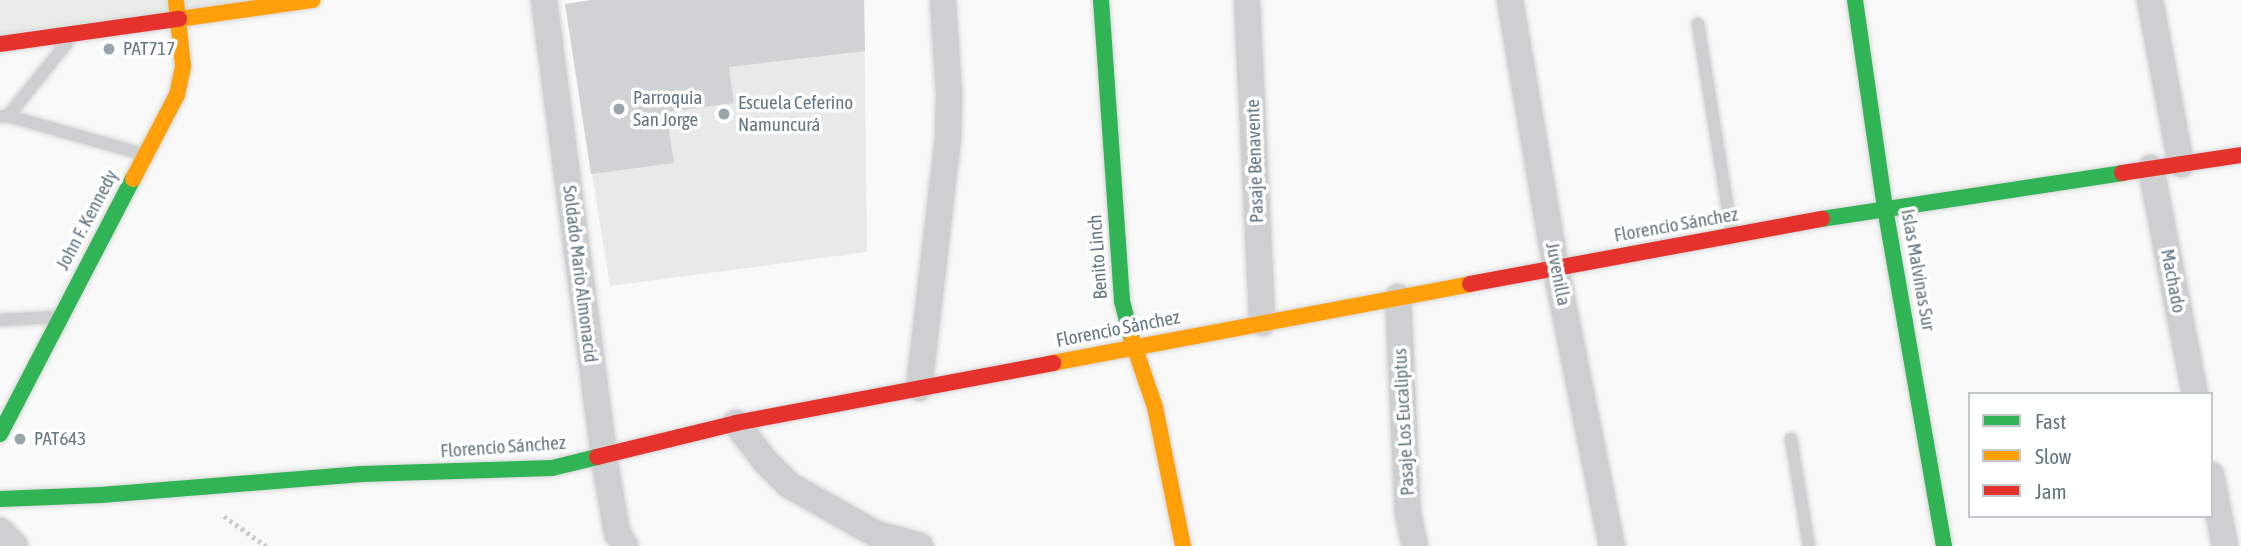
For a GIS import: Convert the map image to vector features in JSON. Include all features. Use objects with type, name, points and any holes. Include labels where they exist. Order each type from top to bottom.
[{"type":"street","name":"John F. Kennedy","points":[[0,434],[177,95],[183,66],[177,0]]},
{"type":"street","points":[[0,44],[313,0]]},
{"type":"street","name":"Soldado Mario Almonacid","points":[[544,0],[604,457],[617,533],[625,546]]},
{"type":"street","points":[[919,388],[948,139],[949,94],[943,0]]},
{"type":"street","name":"Benito Linch","points":[[1101,0],[1122,301],[1154,407],[1183,546]]},
{"type":"street","name":"Pasaje Benavente","points":[[1247,0],[1262,323]]},
{"type":"street","name":"Juvenilla","points":[[1510,0],[1556,268],[1612,546]]},
{"type":"street","points":[[2150,0],[2181,164]]},
{"type":"street","name":"Islas Malvinas Sur","points":[[1863,1],[1885,208],[1944,546]]},
{"type":"street","name":"Florencio Sánchez","points":[[0,499],[101,495],[362,474],[552,468],[736,423],[1398,297],[1885,208],[2241,155]]},
{"type":"street","name":"Machado","points":[[2151,169],[2195,392]]},
{"type":"street","name":"Pasaje Los Eucaliptus","points":[[1398,297],[1408,514],[1415,546]]},
{"type":"street","points":[[736,423],[765,461],[789,485],[882,540],[919,546]]},
{"type":"street","points":[[2213,485],[2225,546]]},
{"type":"street","points":[[0,531],[15,546]]},
{"type":"lane","points":[[1698,24],[1732,236]]},
{"type":"lane","points":[[74,33],[4,116],[145,155]]},
{"type":"lane","points":[[0,320],[60,317]]},
{"type":"lane","points":[[1791,439],[1809,546]]},
{"type":"shaded area","points":[[0,0],[313,0],[0,44]]},
{"type":"shaded area","name":"Escuela Ceferino Namuncurá","points":[[592,0],[864,0],[867,252],[610,286],[565,4]]},
{"type":"building","points":[[592,0],[864,0],[865,51],[729,67],[734,103],[666,112],[674,163],[591,174],[565,4]]},
{"type":"traffic: fast","points":[[1101,0],[1122,301],[1132,340]]},
{"type":"traffic: fast","points":[[1855,0],[1885,208],[1944,546]]},
{"type":"traffic: fast","points":[[1822,219],[2122,173]]},
{"type":"traffic: fast","points":[[0,434],[133,179]]},
{"type":"traffic: fast","points":[[0,499],[101,495],[362,474],[552,468],[597,457]]},
{"type":"traffic: slow","points":[[133,179],[177,95],[183,66],[176,0]]},
{"type":"traffic: slow","points":[[179,19],[313,0]]},
{"type":"traffic: slow","points":[[1053,363],[1470,284]]},
{"type":"traffic: slow","points":[[1132,340],[1155,407],[1183,546]]},
{"type":"traffic: jam","points":[[0,44],[179,19]]},
{"type":"traffic: jam","points":[[2122,173],[2241,155]]},
{"type":"traffic: jam","points":[[1470,284],[1822,219]]},
{"type":"traffic: jam","points":[[597,457],[736,423],[1053,363]]},
{"type":"place","name":"PAT717","points":[[109,49]]},
{"type":"place","name":"Parroquia San Jorge","points":[[619,109]]},
{"type":"place","name":"Escuela Ceferino Namuncurá","points":[[724,114]]},
{"type":"place","name":"PAT643","points":[[20,439]]}]
